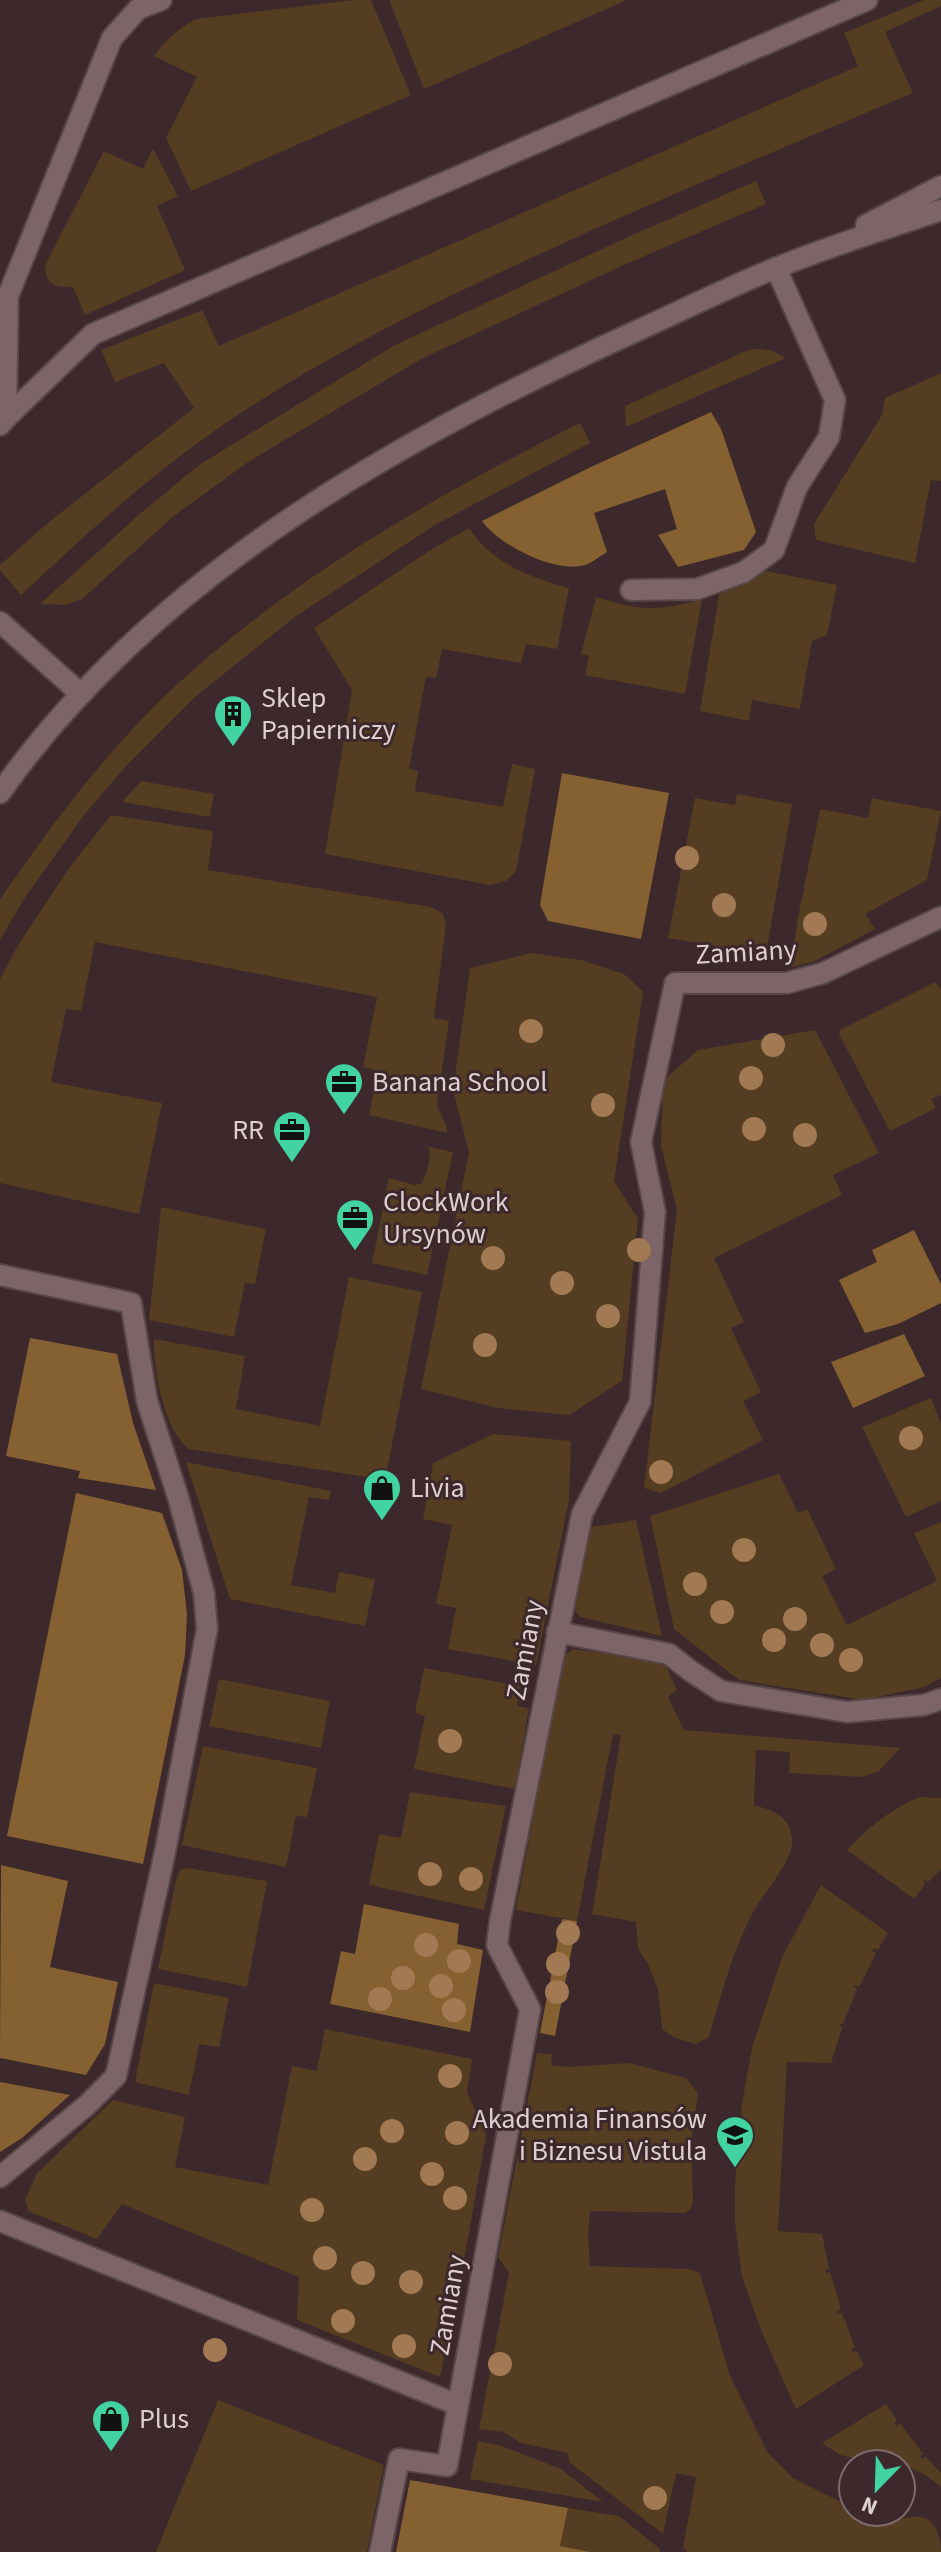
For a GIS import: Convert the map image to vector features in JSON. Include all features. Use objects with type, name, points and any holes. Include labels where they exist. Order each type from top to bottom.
[{"type":"street","points":[[3,421],[8,296],[112,38],[138,9],[161,0]]},
{"type":"street","points":[[3,421],[93,334],[867,0]]},
{"type":"street","points":[[803,258],[941,186]]},
{"type":"street","points":[[0,793],[23,760],[80,693],[167,613],[241,552],[337,486],[468,411],[575,359],[776,268],[941,210]]},
{"type":"street","points":[[631,590],[697,589],[744,572],[774,550],[797,487],[829,437],[835,400],[776,268]]},
{"type":"street","points":[[0,622],[80,693]]},
{"type":"street","name":"Zamiany","points":[[380,2552],[399,2459],[447,2466],[530,2009],[497,1945],[582,1514],[640,1402],[655,1212],[641,1142],[675,983],[787,983],[823,973],[941,917]]},
{"type":"street","points":[[0,1275],[131,1303],[147,1401],[204,1593],[207,1629],[165,1852],[116,2076],[87,2105],[0,2177]]},
{"type":"street","points":[[557,1632],[669,1654],[721,1691],[847,1712],[924,1705],[941,1699]]},
{"type":"street","points":[[0,2221],[458,2405]]},
{"type":"shaded area","points":[[371,0],[411,95],[191,191],[166,138],[197,77],[154,56],[163,45],[178,30],[196,19]]},
{"type":"shaded area","points":[[389,0],[627,0],[424,89]]},
{"type":"shaded area","points":[[924,0],[941,0],[941,6],[885,32],[913,93],[633,212],[495,275],[360,342],[274,392],[168,465],[21,595],[0,570],[0,565],[49,522],[194,408],[164,363],[115,382],[101,350],[202,310],[219,346],[858,66],[844,33]]},
{"type":"shaded area","points":[[153,149],[178,196],[157,206],[185,270],[85,315],[73,287],[53,284],[47,277],[45,265],[104,151],[143,169]]},
{"type":"shaded area","points":[[756,181],[766,204],[626,264],[423,358],[251,460],[175,515],[82,599],[65,605],[40,604],[199,465],[395,345]]},
{"type":"shaded area","points":[[760,349],[786,358],[626,427],[625,406],[748,350]]},
{"type":"shaded area","points":[[941,373],[941,481],[931,480],[915,563],[816,540],[814,524],[882,415],[885,398]]},
{"type":"shaded area","points":[[711,412],[721,429],[756,532],[744,550],[678,567],[658,535],[677,529],[665,489],[594,513],[607,552],[585,565],[559,565],[529,555],[501,539],[482,521],[591,467]]},
{"type":"shaded area","points":[[580,423],[590,443],[435,525],[295,617],[195,697],[128,764],[84,815],[26,896],[0,940],[0,900],[5,892],[83,787],[170,691],[264,612],[365,542],[472,480]]},
{"type":"shaded area","points":[[469,528],[489,551],[513,567],[569,588],[557,649],[526,644],[521,663],[442,649],[436,678],[426,677],[409,769],[418,771],[415,791],[503,807],[512,764],[535,769],[516,871],[506,881],[490,885],[325,854],[352,690],[314,628],[427,552]]},
{"type":"shaded area","points":[[766,571],[837,585],[827,635],[812,641],[800,709],[752,700],[749,721],[700,711],[720,590]]},
{"type":"shaded area","points":[[596,597],[648,608],[702,599],[685,694],[585,675],[589,656],[581,654]]},
{"type":"shaded area","points":[[562,773],[669,793],[641,939],[548,921],[540,905]]},
{"type":"shaded area","points":[[141,781],[214,794],[210,817],[122,802]]},
{"type":"shaded area","points":[[737,794],[792,804],[766,954],[668,938],[695,798],[735,805]]},
{"type":"shaded area","points":[[872,798],[941,811],[927,880],[865,914],[875,929],[813,962],[791,967],[820,809],[868,818]]},
{"type":"shaded area","points":[[111,815],[213,831],[208,870],[431,907],[443,914],[446,924],[434,1018],[449,1021],[437,1105],[447,1133],[369,1115],[378,1071],[363,1067],[377,997],[95,942],[81,1011],[66,1009],[51,1082],[162,1103],[139,1214],[0,1183],[0,979],[17,947],[69,868]]},
{"type":"shaded area","points":[[531,953],[581,960],[624,974],[643,992],[614,1181],[638,1219],[622,1381],[569,1415],[498,1408],[421,1389],[469,1152],[453,1090],[470,968]]},
{"type":"shaded area","points":[[935,982],[941,990],[941,1095],[931,1099],[936,1108],[890,1131],[839,1034],[840,1030]]},
{"type":"shaded area","points":[[815,1030],[879,1153],[833,1175],[842,1195],[714,1258],[744,1322],[731,1328],[761,1392],[743,1401],[763,1440],[661,1493],[644,1488],[677,1210],[661,1145],[666,1078],[698,1050]]},
{"type":"shaded area","points":[[425,1146],[453,1152],[427,1275],[372,1263],[389,1178],[415,1185],[422,1183],[429,1157],[429,1148]]},
{"type":"shaded area","points":[[161,1207],[266,1229],[255,1284],[245,1283],[234,1337],[149,1320]]},
{"type":"shaded area","points":[[914,1230],[941,1284],[941,1303],[898,1324],[865,1333],[839,1280],[877,1262],[872,1250]]},
{"type":"shaded area","points":[[349,1277],[422,1292],[385,1480],[189,1449],[180,1440],[167,1414],[158,1382],[154,1339],[245,1356],[236,1409],[320,1426]]},
{"type":"shaded area","points":[[904,1334],[925,1376],[853,1408],[831,1362]]},
{"type":"shaded area","points":[[30,1338],[117,1354],[133,1423],[156,1490],[78,1478],[80,1471],[6,1456]]},
{"type":"shaded area","points":[[931,1398],[941,1424],[941,1501],[906,1517],[862,1427]]},
{"type":"shaded area","points":[[493,1434],[571,1441],[569,1500],[536,1665],[448,1649],[456,1608],[436,1604],[452,1525],[423,1519],[433,1463]]},
{"type":"shaded area","points":[[186,1462],[331,1491],[329,1500],[309,1497],[291,1585],[335,1593],[339,1572],[375,1579],[365,1626],[230,1599]]},
{"type":"shaded area","points":[[779,1474],[798,1513],[807,1509],[836,1569],[822,1576],[847,1625],[937,1581],[914,1533],[941,1522],[941,1678],[924,1687],[863,1700],[739,1680],[674,1629],[650,1516]]},
{"type":"shaded area","points":[[76,1493],[162,1513],[182,1570],[187,1614],[185,1655],[143,1864],[7,1836]]},
{"type":"shaded area","points":[[636,1520],[662,1636],[580,1617],[574,1609],[587,1528]]},
{"type":"shaded area","points":[[573,1649],[664,1662],[677,1690],[668,1697],[684,1730],[900,1748],[879,1771],[863,1777],[789,1773],[790,1752],[756,1750],[754,1805],[784,1819],[791,1831],[792,1847],[742,1936],[709,2037],[696,2044],[675,2038],[662,2029],[658,1989],[638,1948],[636,1922],[592,1914],[621,1735],[613,1734],[577,1921],[516,1910],[563,1657]]},
{"type":"shaded area","points":[[424,1668],[520,1686],[517,1706],[529,1708],[515,1789],[414,1769],[425,1716],[415,1713]]},
{"type":"shaded area","points":[[219,1679],[330,1701],[321,1748],[209,1726]]},
{"type":"shaded area","points":[[203,1746],[317,1768],[307,1817],[296,1816],[286,1867],[182,1845]]},
{"type":"shaded area","points":[[410,1792],[506,1806],[484,1910],[369,1885],[379,1834],[401,1838]]},
{"type":"shaded area","points":[[919,1797],[941,1798],[941,1869],[928,1882],[923,1881],[925,1884],[914,1899],[847,1850],[880,1820]]},
{"type":"shaded area","points":[[1,1865],[68,1881],[50,1967],[118,1982],[105,2044],[86,2075],[0,2058]]},
{"type":"shaded area","points":[[181,1869],[267,1881],[247,1987],[158,1969],[176,1880]]},
{"type":"shaded area","points":[[821,1885],[888,1933],[878,1950],[874,1948],[872,1951],[876,1953],[859,1987],[854,1987],[857,1989],[843,2024],[839,2024],[842,2028],[831,2063],[787,2062],[778,2231],[822,2234],[829,2269],[825,2271],[830,2272],[841,2309],[837,2314],[842,2313],[855,2347],[852,2352],[857,2351],[864,2365],[796,2409],[763,2335],[742,2277],[735,2223],[735,2184],[742,2104],[752,2048],[782,1957]]},
{"type":"shaded area","points":[[364,1904],[459,1924],[457,1944],[483,1950],[470,2032],[330,2004],[341,1951],[355,1954]]},
{"type":"shaded area","points":[[562,1919],[577,1921],[555,2036],[540,2033]]},
{"type":"shaded area","points":[[154,1983],[229,1998],[219,2047],[199,2044],[189,2095],[135,2082]]},
{"type":"shaded area","points":[[325,2029],[472,2059],[467,2092],[486,2135],[440,2377],[297,2320],[299,2277],[122,2204],[97,2239],[28,2211],[25,2200],[37,2173],[113,2100],[185,2117],[175,2167],[268,2185],[292,2066],[317,2071]]},
{"type":"shaded area","points":[[537,2053],[552,2054],[551,2065],[569,2067],[629,2063],[686,2078],[698,2093],[691,2143],[691,2209],[685,2213],[590,2211],[590,2266],[689,2269],[700,2273],[730,2376],[768,2453],[793,2478],[837,2500],[837,2528],[917,2528],[917,2517],[925,2518],[939,2535],[941,2552],[687,2552],[683,2547],[696,2477],[676,2473],[663,2534],[569,2462],[568,2453],[521,2443],[503,2432],[479,2429],[509,2273],[498,2257]]},
{"type":"shaded area","points":[[0,2082],[70,2095],[22,2138],[0,2152]]},
{"type":"shaded area","points":[[218,2400],[384,2465],[367,2552],[156,2552]]},
{"type":"shaded area","points":[[886,2404],[897,2420],[894,2424],[897,2426],[900,2423],[923,2454],[920,2456],[922,2459],[926,2457],[941,2473],[941,2487],[917,2471],[917,2448],[837,2448],[837,2453],[822,2443]]},
{"type":"shaded area","points":[[478,2441],[502,2446],[561,2469],[603,2502],[470,2479]]},
{"type":"shaded area","points":[[410,2480],[568,2508],[560,2546],[591,2552],[396,2552]]},
{"type":"shaded area","points":[[568,2508],[619,2516],[660,2552],[591,2552],[560,2546]]},
{"type":"place","name":"Sklep Papierniczy","points":[[233,748]]},
{"type":"place","name":"Banana School","points":[[344,1116]]},
{"type":"place","name":"RR","points":[[292,1164]]},
{"type":"place","name":"ClockWork Ursynów","points":[[355,1252]]},
{"type":"place","name":"Livia","points":[[382,1522]]},
{"type":"place","name":"Akademia Finansów i Biznesu Vistula","points":[[735,2169]]},
{"type":"place","name":"Plus","points":[[111,2453]]}]
